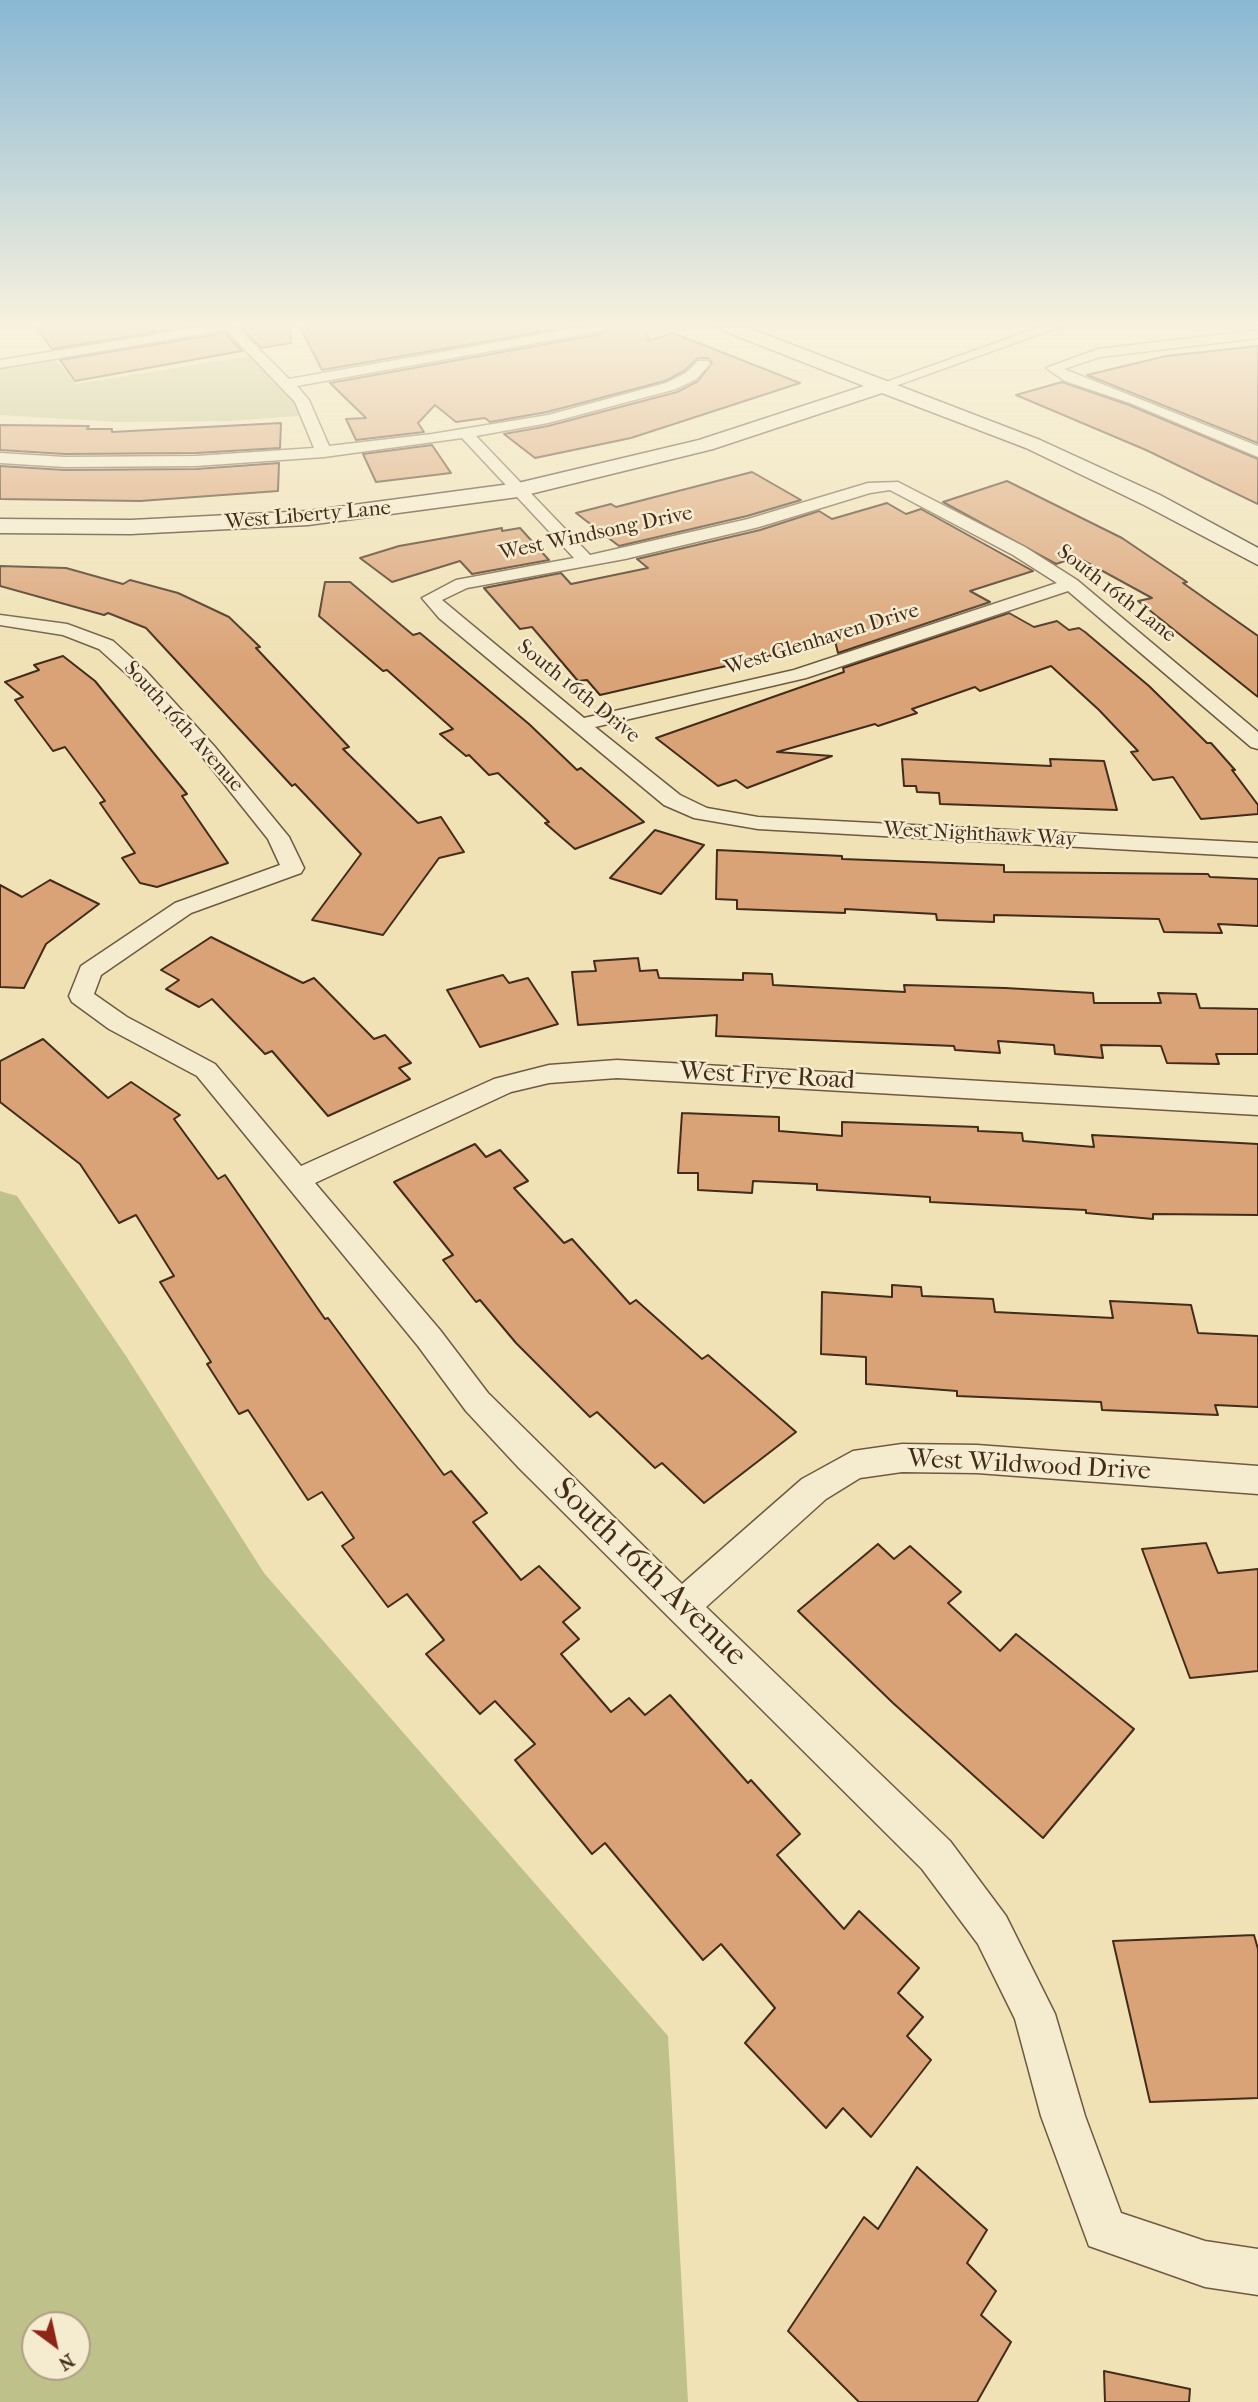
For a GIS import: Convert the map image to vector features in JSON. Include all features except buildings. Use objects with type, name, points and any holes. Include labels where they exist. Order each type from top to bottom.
[{"type":"street","points":[[319,439],[324,452]]},
{"type":"street","points":[[0,458],[128,462],[324,452],[420,439]]},
{"type":"street","points":[[472,439],[586,561]]},
{"type":"street","name":"West Liberty Lane","points":[[0,526],[131,527],[308,519],[518,490],[724,439]]},
{"type":"street","points":[[1015,439],[1080,465],[1258,558]]},
{"type":"street","points":[[1232,440],[1237,439]]},
{"type":"street","points":[[1232,440],[1258,452]]},
{"type":"street","name":"West Windsong Drive","points":[[430,598],[462,584],[691,539],[868,488],[892,485]]},
{"type":"street","name":"South 16th Lane","points":[[892,485],[1019,551],[1071,584],[1211,700],[1258,743]]},
{"type":"street","name":"West Glenhaven Drive","points":[[582,724],[799,674],[1071,584]]},
{"type":"street","name":"South 16th Drive","points":[[430,598],[445,614],[672,800],[702,813]]},
{"type":"street","name":"South 16th Avenue","points":[[0,620],[67,630],[106,645],[138,674],[208,751],[278,836],[293,868],[183,908],[90,971],[80,996],[118,1023],[206,1070],[429,1338],[477,1402],[530,1458],[936,1854],[992,1930],[1034,2014],[1063,2116],[1105,2231],[1205,2264],[1258,2272]]},
{"type":"street","name":"West Nighthawk Way","points":[[702,813],[758,823],[1258,850]]},
{"type":"street","name":"West Frye Road","points":[[298,1179],[503,1085],[549,1074],[617,1069],[1258,1107]]},
{"type":"street","name":"West Wildwood Drive","points":[[683,1605],[814,1489],[853,1465],[902,1458],[977,1459],[1258,1480]]},
{"type":"green space","points":[[0,1191],[17,1196],[126,1356],[264,1573],[668,2036],[688,2402],[0,2402]]}]
